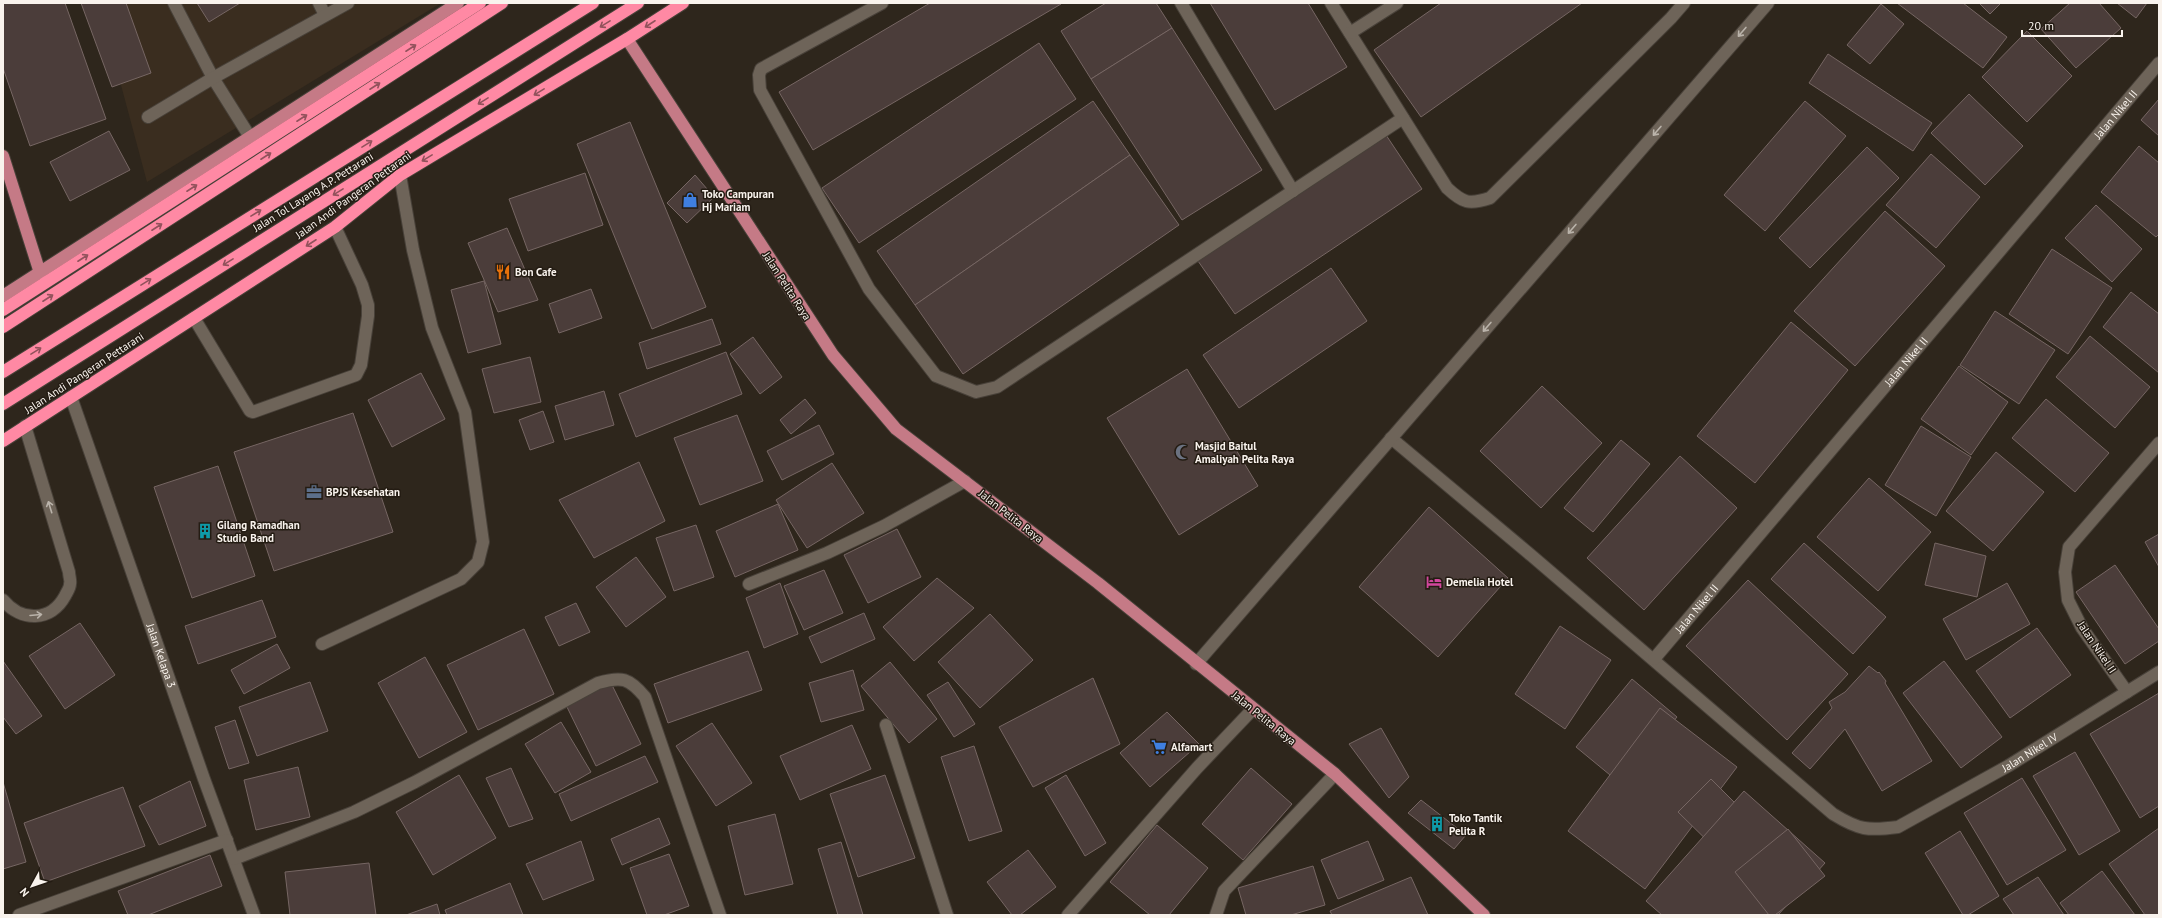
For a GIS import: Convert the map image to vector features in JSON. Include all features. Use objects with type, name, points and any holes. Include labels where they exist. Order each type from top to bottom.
[{"type":"highway","points":[[3,310],[480,3]]},
{"type":"highway","points":[[3,327],[502,3]]},
{"type":"highway","name":"Jalan Tol Layang A.P. Pettarani","points":[[3,372],[593,3]]},
{"type":"highway","name":"Jalan Tol Layang A.P. Pettarani","points":[[3,404],[638,3]]},
{"type":"highway","name":"Jalan Andi Pangeran Pettarani","points":[[3,441],[335,227],[400,174],[626,39],[683,3]]},
{"type":"main road","points":[[3,296],[458,3]]},
{"type":"main road","name":"Jalan Pelita Raya","points":[[626,39],[833,356],[896,429],[1098,582],[1196,664],[1335,774],[1484,915]]},
{"type":"main road","points":[[3,156],[40,273]]},
{"type":"street","points":[[174,3],[213,78],[250,137]]},
{"type":"street","points":[[319,3],[325,15]]},
{"type":"street","points":[[148,117],[213,78],[348,3]]},
{"type":"street","points":[[882,3],[761,69],[759,75],[760,90],[869,289],[936,376],[976,392],[997,387],[1403,118]]},
{"type":"street","points":[[1182,3],[1293,191]]},
{"type":"street","points":[[1331,3],[1447,188],[1459,199],[1475,203],[1490,198],[1672,18],[1684,3]]},
{"type":"street","points":[[1350,33],[1398,3]]},
{"type":"street","points":[[1196,664],[1768,3]]},
{"type":"street","name":"Jalan Nikel II","points":[[1654,659],[2159,63]]},
{"type":"street","points":[[322,644],[461,579],[478,562],[483,542],[465,412],[432,328],[413,250],[400,174]]},
{"type":"street","points":[[194,318],[250,411],[254,412],[356,375],[361,365],[368,316],[368,305],[362,285],[335,227]]},
{"type":"street","name":"Jalan Kelapa 3","points":[[71,397],[254,915]]},
{"type":"street","points":[[3,600],[11,609],[26,616],[45,615],[60,606],[70,585],[69,572],[25,426]]},
{"type":"street","points":[[1391,438],[1654,659]]},
{"type":"street","name":"Jalan Nikel II","points":[[2127,692],[2082,628],[2068,600],[2065,572],[2069,547],[2159,443]]},
{"type":"street","points":[[749,584],[827,553],[884,526],[965,481]]},
{"type":"street","name":"Jalan Nikel IV","points":[[1654,659],[1833,814],[1854,827],[1878,830],[1898,828],[2008,766],[2159,672]]},
{"type":"street","points":[[234,859],[354,812],[414,782],[598,683],[613,678],[623,679],[634,684],[645,697],[720,915]]},
{"type":"street","points":[[1068,915],[1198,768],[1253,709]]},
{"type":"street","points":[[886,725],[947,915]]},
{"type":"street","points":[[1216,915],[1224,891],[1335,774]]},
{"type":"street","points":[[19,915],[227,840]]},
{"type":"shaded area","points":[[99,3],[441,3],[147,182]]},
{"type":"building","points":[[3,3],[65,3],[106,119],[30,146],[3,68]]},
{"type":"building","points":[[81,3],[126,3],[151,73],[112,87]]},
{"type":"building","points":[[197,3],[240,3],[209,22]]},
{"type":"building","points":[[930,3],[1061,4],[813,150],[779,92]]},
{"type":"building","points":[[1106,3],[1156,3],[1172,28],[1091,79],[1061,31]]},
{"type":"building","points":[[1210,3],[1308,3],[1347,67],[1275,110]]},
{"type":"building","points":[[1441,3],[1582,3],[1421,117],[1374,50]]},
{"type":"building","points":[[1897,3],[1963,3],[2007,37],[1983,68]]},
{"type":"building","points":[[1979,3],[2001,3],[1990,14]]},
{"type":"building","points":[[2070,3],[2099,3],[2121,28],[2076,68],[2041,29]]},
{"type":"building","points":[[2117,3],[2147,3],[2136,18]]},
{"type":"building","points":[[1881,4],[1904,24],[1870,64],[1847,45]]},
{"type":"building","points":[[1172,28],[1262,170],[1182,220],[1091,79]]},
{"type":"building","points":[[2027,31],[2072,76],[2027,122],[1982,77]]},
{"type":"building","points":[[1039,43],[1076,99],[859,243],[822,188]]},
{"type":"building","points":[[1828,54],[1932,123],[1913,151],[1809,83]]},
{"type":"building","points":[[1969,94],[2023,146],[1985,185],[1931,133]]},
{"type":"building","points":[[2159,99],[2159,136],[2141,120]]},
{"type":"building","points":[[1093,101],[1130,155],[915,305],[877,251]]},
{"type":"building","points":[[1805,101],[1846,136],[1765,231],[1724,195]]},
{"type":"building","points":[[630,122],[706,307],[652,329],[577,144]]},
{"type":"building","points":[[109,131],[130,170],[70,201],[50,162]]},
{"type":"building","points":[[1386,135],[1422,189],[1235,314],[1198,261]]},
{"type":"building","points":[[2139,146],[2159,163],[2159,234],[2156,237],[2101,192]]},
{"type":"building","points":[[1867,147],[1899,178],[1810,268],[1779,238]]},
{"type":"building","points":[[1931,154],[1980,197],[1936,248],[1886,205]]},
{"type":"building","points":[[1130,155],[1179,225],[963,374],[915,305]]},
{"type":"building","points":[[585,173],[603,225],[528,251],[509,199]]},
{"type":"building","name":"Toko Campuran Hj Mariam","points":[[695,175],[714,197],[687,223],[667,203]]},
{"type":"building","points":[[2096,205],[2142,249],[2112,282],[2065,238]]},
{"type":"building","points":[[1885,211],[1945,266],[1855,366],[1794,311]]},
{"type":"building","name":"Bon Cafe","points":[[507,228],[538,300],[498,312],[468,243]]},
{"type":"building","points":[[2052,249],[2112,288],[2068,354],[2009,314]]},
{"type":"building","points":[[1331,268],[1367,321],[1239,408],[1203,355]]},
{"type":"building","points":[[484,281],[501,344],[468,353],[451,290]]},
{"type":"building","points":[[591,289],[602,318],[559,333],[549,304]]},
{"type":"building","points":[[2131,292],[2159,314],[2159,373],[2103,327]]},
{"type":"building","points":[[1995,311],[2055,350],[2019,404],[1960,365]]},
{"type":"building","points":[[712,319],[721,344],[647,369],[639,343]]},
{"type":"building","points":[[1791,322],[1848,370],[1755,483],[1697,436]]},
{"type":"building","points":[[2090,336],[2150,387],[2115,428],[2056,377]]},
{"type":"building","points":[[753,337],[782,377],[760,394],[730,354]]},
{"type":"building","points":[[726,352],[742,394],[636,437],[619,394]]},
{"type":"building","points":[[530,357],[541,402],[494,413],[482,369]]},
{"type":"building","points":[[1959,366],[2008,402],[1971,455],[1921,419]]},
{"type":"building","name":"Masjid Baitul Amaliyah Pelita Raya","points":[[1187,369],[1258,486],[1179,535],[1107,418]]},
{"type":"building","points":[[421,373],[445,419],[392,447],[368,400]]},
{"type":"building","points":[[1542,386],[1602,443],[1541,508],[1480,451]]},
{"type":"building","points":[[604,391],[614,425],[565,440],[555,406]]},
{"type":"building","points":[[805,399],[816,413],[791,434],[780,420]]},
{"type":"building","points":[[2046,399],[2109,453],[2075,492],[2012,438]]},
{"type":"building","points":[[543,411],[554,442],[530,450],[519,420]]},
{"type":"building","name":"BPJS Kesehatan","points":[[353,413],[393,532],[274,571],[234,452]]},
{"type":"building","points":[[737,415],[763,481],[700,505],[674,438]]},
{"type":"building","points":[[819,425],[834,454],[782,480],[767,451]]},
{"type":"building","points":[[1921,426],[1971,457],[1936,516],[1885,485]]},
{"type":"building","points":[[1621,440],[1650,464],[1593,532],[1564,508]]},
{"type":"building","points":[[1996,452],[2044,492],[1993,551],[1946,511]]},
{"type":"building","points":[[1680,456],[1737,508],[1644,610],[1587,558]]},
{"type":"building","points":[[639,462],[665,521],[594,558],[559,500]]},
{"type":"building","points":[[832,463],[864,513],[807,548],[776,500]]},
{"type":"building","name":"Gilang Ramadhan Studio Band","points":[[218,466],[255,576],[192,598],[154,487]]},
{"type":"building","points":[[1869,478],[1931,532],[1878,591],[1817,537]]},
{"type":"building","points":[[778,504],[798,550],[735,577],[716,531]]},
{"type":"building","name":"Demelia Hotel","points":[[1429,507],[1508,578],[1438,657],[1359,587]]},
{"type":"building","points":[[696,525],[714,577],[674,591],[656,538]]},
{"type":"building","points":[[897,529],[921,577],[868,603],[844,555]]},
{"type":"building","points":[[2159,534],[2159,567],[2145,542]]},
{"type":"building","points":[[1804,543],[1886,617],[1853,654],[1771,579]]},
{"type":"building","points":[[1935,543],[1986,556],[1977,597],[1925,585]]},
{"type":"building","points":[[636,557],[666,597],[626,627],[596,587]]},
{"type":"building","points":[[2115,565],[2159,629],[2159,641],[2125,664],[2076,592]]},
{"type":"building","points":[[824,570],[843,613],[804,630],[784,586]]},
{"type":"building","points":[[937,578],[974,608],[914,661],[883,627]]},
{"type":"building","points":[[1748,580],[1848,674],[1787,740],[1686,646]]},
{"type":"building","points":[[780,583],[798,634],[764,648],[746,598]]},
{"type":"building","points":[[2007,583],[2030,624],[1966,660],[1943,619]]},
{"type":"building","points":[[262,600],[276,637],[198,664],[185,626]]},
{"type":"building","points":[[576,603],[590,632],[559,646],[545,617]]},
{"type":"building","points":[[864,613],[875,639],[821,663],[809,637]]},
{"type":"building","points":[[990,614],[1033,660],[980,708],[938,662]]},
{"type":"building","points":[[80,623],[115,675],[65,709],[29,656]]},
{"type":"building","points":[[1560,626],[1611,660],[1565,729],[1515,694]]},
{"type":"building","points":[[2037,628],[2071,675],[2010,718],[1976,671]]},
{"type":"building","points":[[524,629],[554,694],[478,730],[447,665]]},
{"type":"building","points":[[277,644],[290,668],[244,694],[231,670]]},
{"type":"building","points":[[748,651],[762,690],[668,723],[654,684]]},
{"type":"building","points":[[425,657],[467,732],[419,758],[378,683]]},
{"type":"building","points":[[3,661],[42,716],[16,734],[3,717]]},
{"type":"building","points":[[1944,661],[2002,737],[1961,768],[1903,693]]},
{"type":"building","points":[[890,662],[937,719],[909,743],[861,686]]},
{"type":"building","points":[[1869,666],[1878,673],[1879,672],[1886,681],[1885,683],[1932,761],[1882,791],[1845,729],[1810,769],[1792,753],[1832,708],[1829,702],[1845,692]]},
{"type":"building","points":[[853,670],[864,710],[821,722],[809,683]]},
{"type":"building","points":[[1093,678],[1120,744],[1033,787],[999,727]]},
{"type":"building","points":[[1632,679],[1677,717],[1621,784],[1576,747]]},
{"type":"building","points":[[310,682],[328,731],[257,756],[239,707]]},
{"type":"building","points":[[948,682],[975,724],[954,737],[927,695]]},
{"type":"building","points":[[611,683],[641,744],[596,766],[566,705]]},
{"type":"building","points":[[2159,693],[2159,806],[2140,818],[2090,734]]},
{"type":"building","points":[[1660,708],[1737,767],[1645,889],[1568,831]]},
{"type":"building","points":[[1167,712],[1199,744],[1150,787],[1120,753]]},
{"type":"building","points":[[235,720],[249,763],[229,769],[215,727]]},
{"type":"building","points":[[561,722],[591,772],[555,793],[525,744]]},
{"type":"building","points":[[712,723],[752,783],[716,806],[676,746]]},
{"type":"building","points":[[852,725],[871,769],[800,800],[780,756]]},
{"type":"building","points":[[1381,728],[1409,777],[1389,798],[1349,744]]},
{"type":"building","points":[[974,746],[1002,831],[969,841],[941,757]]},
{"type":"building","points":[[2075,752],[2120,831],[2079,855],[2033,776]]},
{"type":"building","points":[[645,756],[658,782],[571,821],[559,794]]},
{"type":"building","points":[[298,767],[310,817],[256,830],[244,780]]},
{"type":"building","points":[[511,768],[533,819],[509,827],[486,778]]},
{"type":"building","points":[[1251,768],[1292,804],[1243,860],[1202,824]]},
{"type":"building","points":[[459,775],[496,838],[433,875],[396,812]]},
{"type":"building","points":[[885,775],[915,858],[858,877],[830,794]]},
{"type":"building","points":[[1066,775],[1106,843],[1085,856],[1045,788]]},
{"type":"building","points":[[2022,778],[2066,850],[2007,885],[1964,813]]},
{"type":"building","points":[[1711,779],[1757,825],[1725,858],[1678,812]]},
{"type":"building","points":[[190,781],[206,826],[159,845],[139,806]]},
{"type":"building","points":[[3,782],[26,862],[3,869]]},
{"type":"building","points":[[123,787],[145,846],[45,882],[24,823]]},
{"type":"building","points":[[1744,791],[1825,863],[1778,915],[1662,915],[1646,901]]},
{"type":"building","name":"Toko Tantik Pelita R","points":[[1421,800],[1466,835],[1454,849],[1408,813]]},
{"type":"building","points":[[775,814],[793,884],[745,895],[728,826]]},
{"type":"building","points":[[659,818],[670,844],[622,865],[611,839]]},
{"type":"building","points":[[1157,825],[1208,868],[1169,915],[1150,915],[1110,882]]},
{"type":"building","points":[[2159,828],[2159,915],[2145,915],[2109,864]]},
{"type":"building","points":[[1788,829],[1825,876],[1775,915],[1769,915],[1735,872]]},
{"type":"building","points":[[1960,831],[1999,896],[1968,915],[1963,915],[1925,853]]},
{"type":"building","points":[[581,841],[594,880],[543,900],[526,864]]},
{"type":"building","points":[[1368,841],[1384,880],[1338,899],[1321,860]]},
{"type":"building","points":[[841,842],[863,915],[838,915],[818,849]]},
{"type":"building","points":[[1028,850],[1056,887],[1020,915],[1012,915],[987,882]]},
{"type":"building","points":[[669,854],[689,906],[664,915],[647,915],[630,868]]},
{"type":"building","points":[[210,855],[222,886],[148,915],[128,915],[118,891]]},
{"type":"building","points":[[369,863],[376,915],[290,915],[285,872]]},
{"type":"building","points":[[1313,866],[1325,905],[1291,915],[1246,915],[1238,888]]},
{"type":"building","points":[[2102,871],[2135,915],[2069,915],[2060,903]]},
{"type":"building","points":[[1411,877],[1428,915],[1332,915],[1330,911]]},
{"type":"building","points":[[2038,877],[2064,915],[2014,915],[2003,899]]},
{"type":"building","points":[[510,883],[523,915],[447,915],[445,910]]},
{"type":"building","points":[[437,904],[440,915],[406,915]]},
{"type":"place","name":"Toko Campuran Hj Mariam","points":[[690,200]]},
{"type":"place","name":"Bon Cafe","points":[[503,272]]},
{"type":"place","name":"Masjid Baitul Amaliyah Pelita Raya","points":[[1183,452]]},
{"type":"place","name":"BPJS Kesehatan","points":[[314,492]]},
{"type":"place","name":"Gilang Ramadhan Studio Band","points":[[205,531]]},
{"type":"place","name":"Demelia Hotel","points":[[1434,582]]},
{"type":"place","name":"Alfamart","points":[[1159,747]]},
{"type":"place","name":"Toko Tantik Pelita R","points":[[1437,824]]}]
